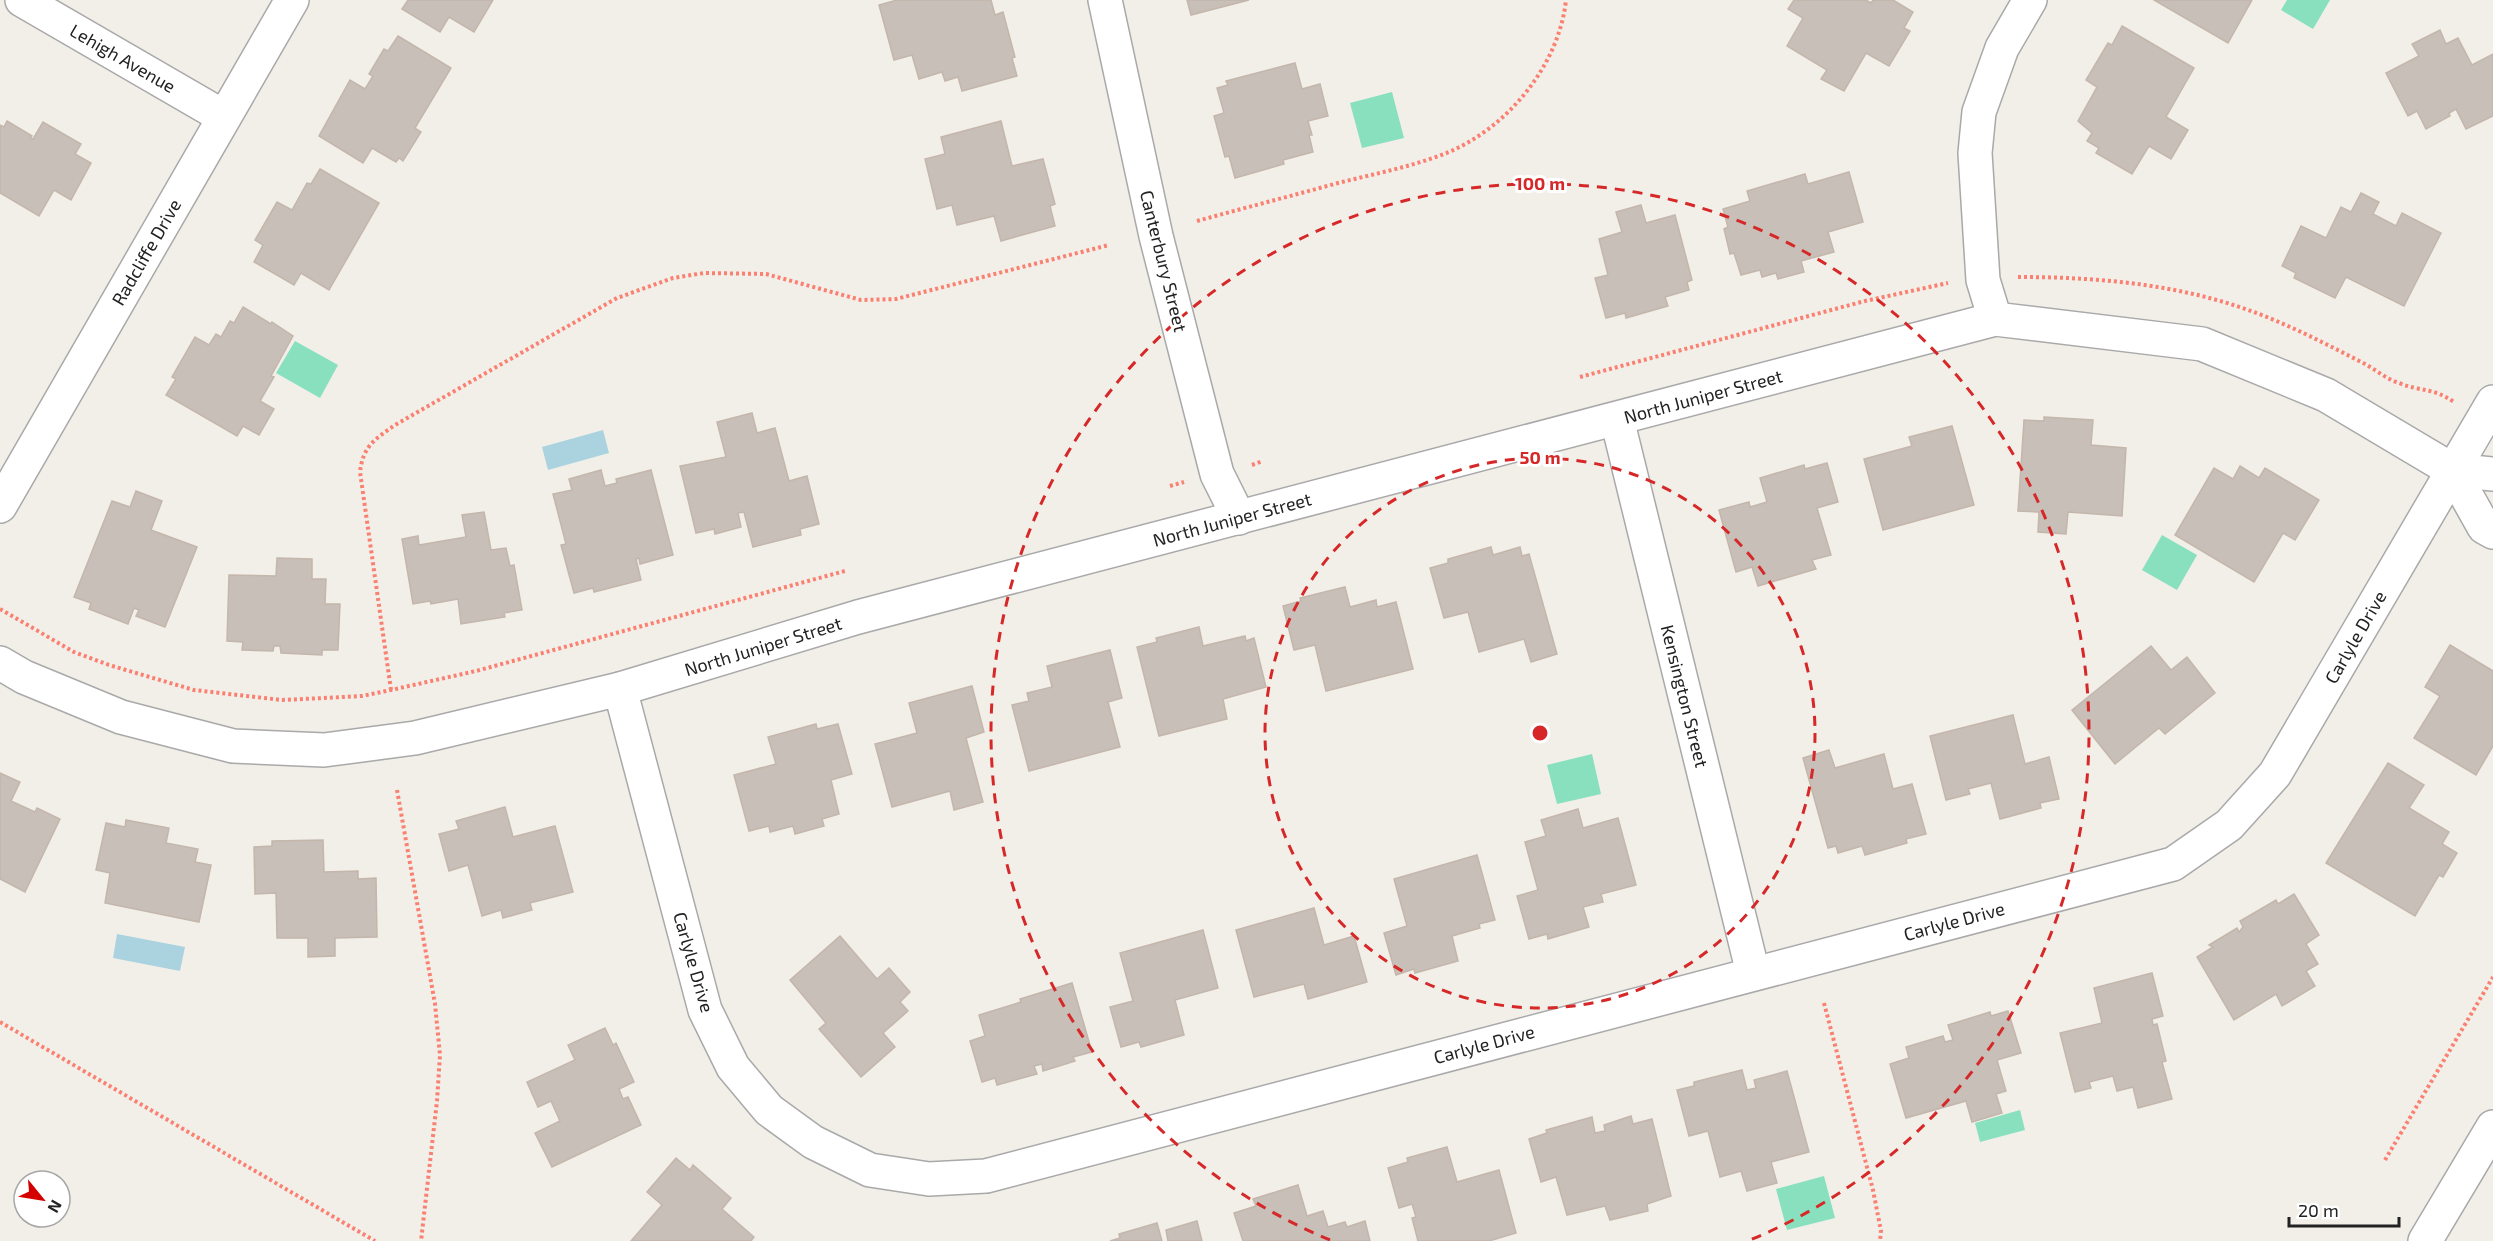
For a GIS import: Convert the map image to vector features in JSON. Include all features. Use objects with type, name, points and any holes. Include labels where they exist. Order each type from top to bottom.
[{"type":"street","name":"Lehigh Avenue","points":[[22,0],[224,117]]},
{"type":"street","name":"Radcliffe Drive","points":[[0,506],[292,0]]},
{"type":"street","name":"Canterbury Street","points":[[1105,0],[1156,236],[1217,474],[1239,518]]},
{"type":"street","points":[[1995,319],[1983,280],[1975,153],[1979,112],[2002,48],[2030,0]]},
{"type":"street","name":"North Juniper Street","points":[[0,663],[24,677],[121,717],[233,746],[324,750],[416,738],[620,689],[858,617],[1995,319],[2202,344],[2326,395],[2452,470],[2493,474]]},
{"type":"street","name":"Carlyle Drive","points":[[620,689],[705,1010],[733,1067],[769,1110],[813,1142],[870,1170],[929,1179],[986,1176],[2173,864],[2229,825],[2275,774],[2493,402]]},
{"type":"street","name":"Kensington Street","points":[[1617,419],[1753,973]]},
{"type":"street","name":"North Juniper Street","points":[[2452,470],[2484,526],[2493,532]]},
{"type":"street","points":[[2425,1241],[2493,1127]]},
{"type":"path","points":[[1197,221],[1424,160],[1466,144],[1492,125],[1517,102],[1536,79],[1554,47],[1565,13],[1566,0]]},
{"type":"path","points":[[391,690],[360,472],[362,458],[372,442],[395,425],[617,298],[673,278],[704,273],[766,274],[861,300],[876,301],[896,299],[1109,245]]},
{"type":"path","points":[[0,609],[74,652],[109,665],[194,690],[282,700],[362,696],[391,690],[476,670],[845,572]]},
{"type":"path","points":[[396,790],[435,1004],[440,1055],[421,1241]]},
{"type":"path","points":[[2385,1160],[2493,976]]},
{"type":"path","points":[[1824,1003],[1873,1190],[1881,1231],[1880,1241]]},
{"type":"path","points":[[0,1022],[375,1241]]},
{"type":"green space","points":[[2287,0],[2330,0],[2313,29],[2281,10]]},
{"type":"green space","points":[[1392,92],[1404,138],[1362,148],[1350,103]]},
{"type":"green space","points":[[295,341],[338,365],[320,398],[276,373]]},
{"type":"green space","points":[[2162,535],[2197,555],[2177,590],[2142,570]]},
{"type":"green space","points":[[1592,754],[1601,794],[1557,804],[1547,765]]},
{"type":"green space","points":[[2020,1110],[2025,1130],[1980,1142],[1975,1123]]},
{"type":"green space","points":[[1824,1176],[1835,1218],[1787,1230],[1776,1189]]},
{"type":"water","points":[[603,430],[609,453],[548,470],[542,447]]},
{"type":"water","points":[[117,934],[185,947],[180,971],[113,958]]},
{"type":"building","points":[[408,0],[493,0],[474,32],[449,17],[440,32],[402,9]]},
{"type":"building","points":[[897,0],[991,0],[995,15],[1003,12],[1015,57],[1012,58],[1017,76],[962,91],[958,77],[945,81],[942,72],[919,79],[912,55],[894,60],[879,5]]},
{"type":"building","points":[[1187,0],[1249,0],[1191,15]]},
{"type":"building","points":[[1794,0],[1866,0],[1871,3],[1873,0],[1893,0],[1913,12],[1904,28],[1910,31],[1889,66],[1866,53],[1844,91],[1821,79],[1827,70],[1787,46],[1803,18],[1788,9]]},
{"type":"building","points":[[2154,0],[2252,0],[2228,43]]},
{"type":"building","points":[[2122,26],[2194,68],[2166,117],[2188,130],[2171,159],[2149,146],[2132,174],[2096,153],[2099,148],[2087,141],[2092,133],[2078,121],[2097,87],[2086,80],[2108,43],[2112,45]]},
{"type":"building","points":[[2440,30],[2446,44],[2458,38],[2472,65],[2493,54],[2493,116],[2466,129],[2456,109],[2449,113],[2450,116],[2426,129],[2417,111],[2408,116],[2386,73],[2419,56],[2412,44]]},
{"type":"building","points":[[398,36],[451,68],[415,128],[421,132],[403,161],[399,158],[396,162],[372,148],[363,163],[319,136],[350,80],[365,89],[373,76],[369,74],[384,49],[388,51]]},
{"type":"building","points":[[1295,63],[1302,89],[1320,84],[1328,116],[1308,121],[1313,152],[1283,160],[1284,164],[1235,178],[1229,156],[1225,157],[1214,116],[1224,113],[1217,88],[1228,85],[1226,81]]},
{"type":"building","points":[[7,121],[32,136],[30,138],[33,139],[43,122],[81,144],[75,154],[91,163],[71,200],[54,190],[39,216],[0,193],[0,125],[4,127]]},
{"type":"building","points":[[1001,121],[1012,166],[1043,159],[1055,204],[1050,206],[1055,226],[1001,241],[994,216],[957,225],[952,205],[937,209],[925,159],[945,154],[941,137]]},
{"type":"building","points":[[320,169],[379,203],[329,290],[301,273],[294,285],[254,262],[263,245],[255,240],[277,202],[292,210],[307,183],[311,184]]},
{"type":"building","points":[[1849,172],[1863,222],[1828,232],[1834,252],[1801,261],[1804,272],[1778,279],[1776,273],[1762,277],[1760,270],[1741,275],[1734,253],[1730,254],[1724,229],[1728,227],[1723,209],[1750,201],[1747,191],[1805,174],[1808,184]]},
{"type":"building","points":[[2361,193],[2379,202],[2373,214],[2396,226],[2402,213],[2441,233],[2404,306],[2346,277],[2335,298],[2294,278],[2296,273],[2282,266],[2301,226],[2326,238],[2341,207],[2351,212]]},
{"type":"building","points":[[1641,205],[1646,223],[1675,215],[1692,280],[1687,282],[1689,290],[1665,297],[1668,306],[1626,318],[1625,313],[1606,318],[1595,278],[1608,275],[1599,239],[1622,232],[1616,212]]},
{"type":"building","points":[[243,307],[293,336],[260,401],[274,409],[259,435],[243,426],[237,436],[166,395],[176,379],[172,377],[195,337],[209,345],[216,334],[221,337],[230,321],[234,323]]},
{"type":"building","points":[[752,413],[757,433],[775,428],[789,481],[807,476],[819,524],[800,529],[801,535],[753,547],[744,512],[738,513],[741,527],[715,534],[714,529],[696,533],[680,466],[726,457],[717,422]]},
{"type":"building","points":[[2044,417],[2093,420],[2091,445],[2126,448],[2122,516],[2068,512],[2066,534],[2038,532],[2039,512],[2018,511],[2024,420],[2044,421]]},
{"type":"building","points":[[1952,426],[1974,505],[1883,530],[1864,459],[1912,446],[1909,437]]},
{"type":"building","points":[[1827,463],[1838,502],[1817,508],[1831,555],[1812,560],[1816,569],[1758,586],[1752,567],[1736,572],[1719,510],[1749,502],[1750,507],[1767,502],[1760,478],[1804,465],[1805,469]]},
{"type":"building","points":[[2240,466],[2259,478],[2265,468],[2319,500],[2295,540],[2283,533],[2254,582],[2175,535],[2214,468],[2233,479]]},
{"type":"building","points":[[601,470],[605,486],[617,483],[616,479],[651,470],[673,555],[640,564],[639,558],[636,559],[641,580],[594,592],[593,588],[574,593],[561,545],[566,544],[553,494],[572,490],[569,479]]},
{"type":"building","points":[[136,491],[162,501],[151,530],[197,547],[165,627],[136,616],[139,610],[134,608],[128,624],[89,609],[91,603],[74,597],[112,501],[130,507]]},
{"type":"building","points":[[484,512],[491,550],[506,548],[510,566],[514,565],[522,610],[504,613],[505,617],[461,624],[458,599],[431,604],[430,601],[413,604],[402,539],[418,536],[419,545],[466,537],[462,515]]},
{"type":"building","points":[[1491,547],[1493,555],[1520,547],[1522,556],[1529,554],[1557,654],[1531,662],[1524,639],[1479,652],[1468,612],[1444,618],[1430,568],[1448,563],[1448,559]]},
{"type":"building","points":[[277,558],[312,559],[312,579],[326,579],[325,604],[340,604],[338,650],[322,650],[322,655],[281,653],[280,646],[274,646],[273,651],[242,650],[243,642],[227,641],[229,575],[276,576]]},
{"type":"building","points":[[1345,587],[1350,607],[1376,600],[1377,607],[1396,602],[1413,669],[1326,691],[1315,645],[1294,650],[1283,606],[1301,601],[1300,598]]},
{"type":"building","points":[[1199,627],[1203,646],[1245,636],[1246,641],[1254,638],[1266,687],[1223,699],[1227,719],[1159,736],[1137,647],[1157,642],[1156,638]]},
{"type":"building","points":[[2450,645],[2493,671],[2493,746],[2476,775],[2414,738],[2440,696],[2425,687]]},
{"type":"building","points":[[2151,646],[2171,670],[2187,657],[2215,693],[2165,734],[2159,728],[2115,764],[2072,710]]},
{"type":"building","points":[[1110,650],[1122,698],[1108,702],[1120,747],[1029,771],[1012,705],[1029,701],[1027,693],[1052,687],[1047,666]]},
{"type":"building","points":[[972,686],[984,732],[966,738],[983,802],[954,810],[950,791],[892,807],[875,744],[917,733],[909,703]]},
{"type":"building","points":[[2013,715],[2025,764],[2049,757],[2059,799],[2040,803],[2041,808],[2000,819],[1991,783],[1968,789],[1970,794],[1946,800],[1930,736]]},
{"type":"building","points":[[816,724],[817,729],[838,724],[852,774],[831,780],[839,814],[822,819],[824,826],[795,834],[793,826],[770,832],[769,826],[749,831],[734,775],[776,764],[768,737]]},
{"type":"building","points":[[1829,750],[1835,768],[1884,754],[1893,789],[1912,784],[1926,834],[1906,839],[1907,843],[1865,855],[1862,846],[1838,853],[1836,846],[1828,848],[1803,758]]},
{"type":"building","points":[[2388,763],[2424,785],[2409,808],[2449,832],[2442,844],[2457,853],[2443,877],[2439,875],[2415,916],[2326,863]]},
{"type":"building","points":[[0,773],[20,782],[11,801],[35,812],[37,808],[60,819],[25,892],[0,879]]},
{"type":"building","points":[[505,807],[513,837],[555,826],[573,892],[530,903],[532,910],[503,918],[501,910],[482,916],[468,865],[449,871],[439,834],[459,829],[456,821]]},
{"type":"building","points":[[1578,809],[1583,828],[1618,818],[1636,885],[1601,894],[1603,902],[1583,907],[1589,927],[1548,939],[1547,934],[1529,939],[1517,896],[1538,890],[1525,842],[1546,836],[1541,820]]},
{"type":"building","points":[[126,820],[169,828],[166,843],[198,849],[195,862],[211,865],[199,922],[105,903],[110,873],[96,870],[106,823],[125,827]]},
{"type":"building","points":[[323,840],[324,872],[358,871],[358,879],[376,878],[377,937],[335,938],[335,956],[308,957],[308,938],[277,938],[276,893],[255,894],[254,847],[272,846],[272,841]]},
{"type":"building","points":[[1477,855],[1495,920],[1479,924],[1480,928],[1452,936],[1458,961],[1415,973],[1414,969],[1396,975],[1384,933],[1407,926],[1394,879]]},
{"type":"building","points":[[2294,894],[2319,935],[2306,944],[2318,964],[2306,971],[2315,986],[2282,1006],[2276,994],[2234,1020],[2197,957],[2213,947],[2209,945],[2237,928],[2239,932],[2243,927],[2240,921],[2276,900],[2278,904]]},
{"type":"building","points":[[1314,908],[1324,945],[1354,936],[1367,982],[1308,999],[1304,984],[1254,997],[1236,930]]},
{"type":"building","points":[[1203,930],[1218,988],[1175,1000],[1184,1035],[1141,1047],[1139,1042],[1121,1047],[1110,1007],[1133,1001],[1120,953]]},
{"type":"building","points":[[840,936],[877,979],[889,968],[910,992],[900,1002],[908,1011],[883,1033],[895,1047],[861,1077],[819,1029],[826,1023],[790,980]]},
{"type":"building","points":[[2152,973],[2163,1016],[2152,1019],[2153,1025],[2157,1024],[2166,1061],[2162,1062],[2172,1099],[2138,1108],[2133,1087],[2117,1091],[2113,1076],[2089,1082],[2091,1088],[2075,1092],[2060,1033],[2102,1023],[2094,988]]},
{"type":"building","points":[[1072,983],[1092,1052],[1073,1057],[1075,1061],[1043,1071],[1042,1064],[1034,1066],[1037,1074],[997,1085],[995,1078],[982,1082],[970,1041],[985,1036],[979,1015]]},
{"type":"building","points":[[2008,1011],[2021,1053],[1997,1060],[2006,1091],[1996,1094],[2002,1113],[1972,1122],[1966,1101],[1906,1118],[1890,1064],[1909,1058],[1906,1047],[1943,1036],[1945,1042],[1953,1040],[1948,1025],[1990,1012],[1991,1016]]},
{"type":"building","points":[[605,1028],[613,1045],[616,1043],[634,1082],[619,1089],[623,1099],[628,1097],[641,1125],[552,1167],[535,1133],[560,1121],[551,1101],[538,1107],[527,1082],[575,1060],[568,1045]]},
{"type":"building","points":[[1742,1070],[1747,1090],[1756,1088],[1754,1080],[1787,1071],[1809,1152],[1771,1162],[1777,1183],[1747,1191],[1741,1171],[1720,1177],[1708,1131],[1689,1136],[1677,1090],[1694,1086],[1694,1082]]},
{"type":"building","points":[[1631,1116],[1633,1124],[1652,1119],[1671,1196],[1647,1204],[1648,1211],[1610,1220],[1605,1206],[1567,1215],[1556,1177],[1541,1182],[1529,1139],[1547,1133],[1546,1130],[1592,1117],[1595,1133],[1605,1131],[1604,1125]]},
{"type":"building","points":[[1447,1147],[1457,1182],[1499,1170],[1516,1233],[1489,1241],[1418,1241],[1412,1218],[1416,1217],[1412,1204],[1399,1208],[1388,1168],[1408,1162],[1407,1158]]},
{"type":"building","points":[[676,1158],[690,1170],[693,1165],[731,1198],[722,1209],[754,1237],[751,1241],[631,1241],[662,1205],[647,1192]]},
{"type":"building","points":[[1298,1185],[1307,1216],[1323,1211],[1328,1227],[1345,1222],[1347,1227],[1365,1221],[1370,1241],[1243,1241],[1234,1213],[1256,1206],[1253,1199]]},
{"type":"building","points":[[1197,1221],[1202,1241],[1168,1241],[1166,1230]]},
{"type":"building","points":[[1157,1223],[1162,1241],[1110,1241],[1120,1238],[1119,1234]]}]
